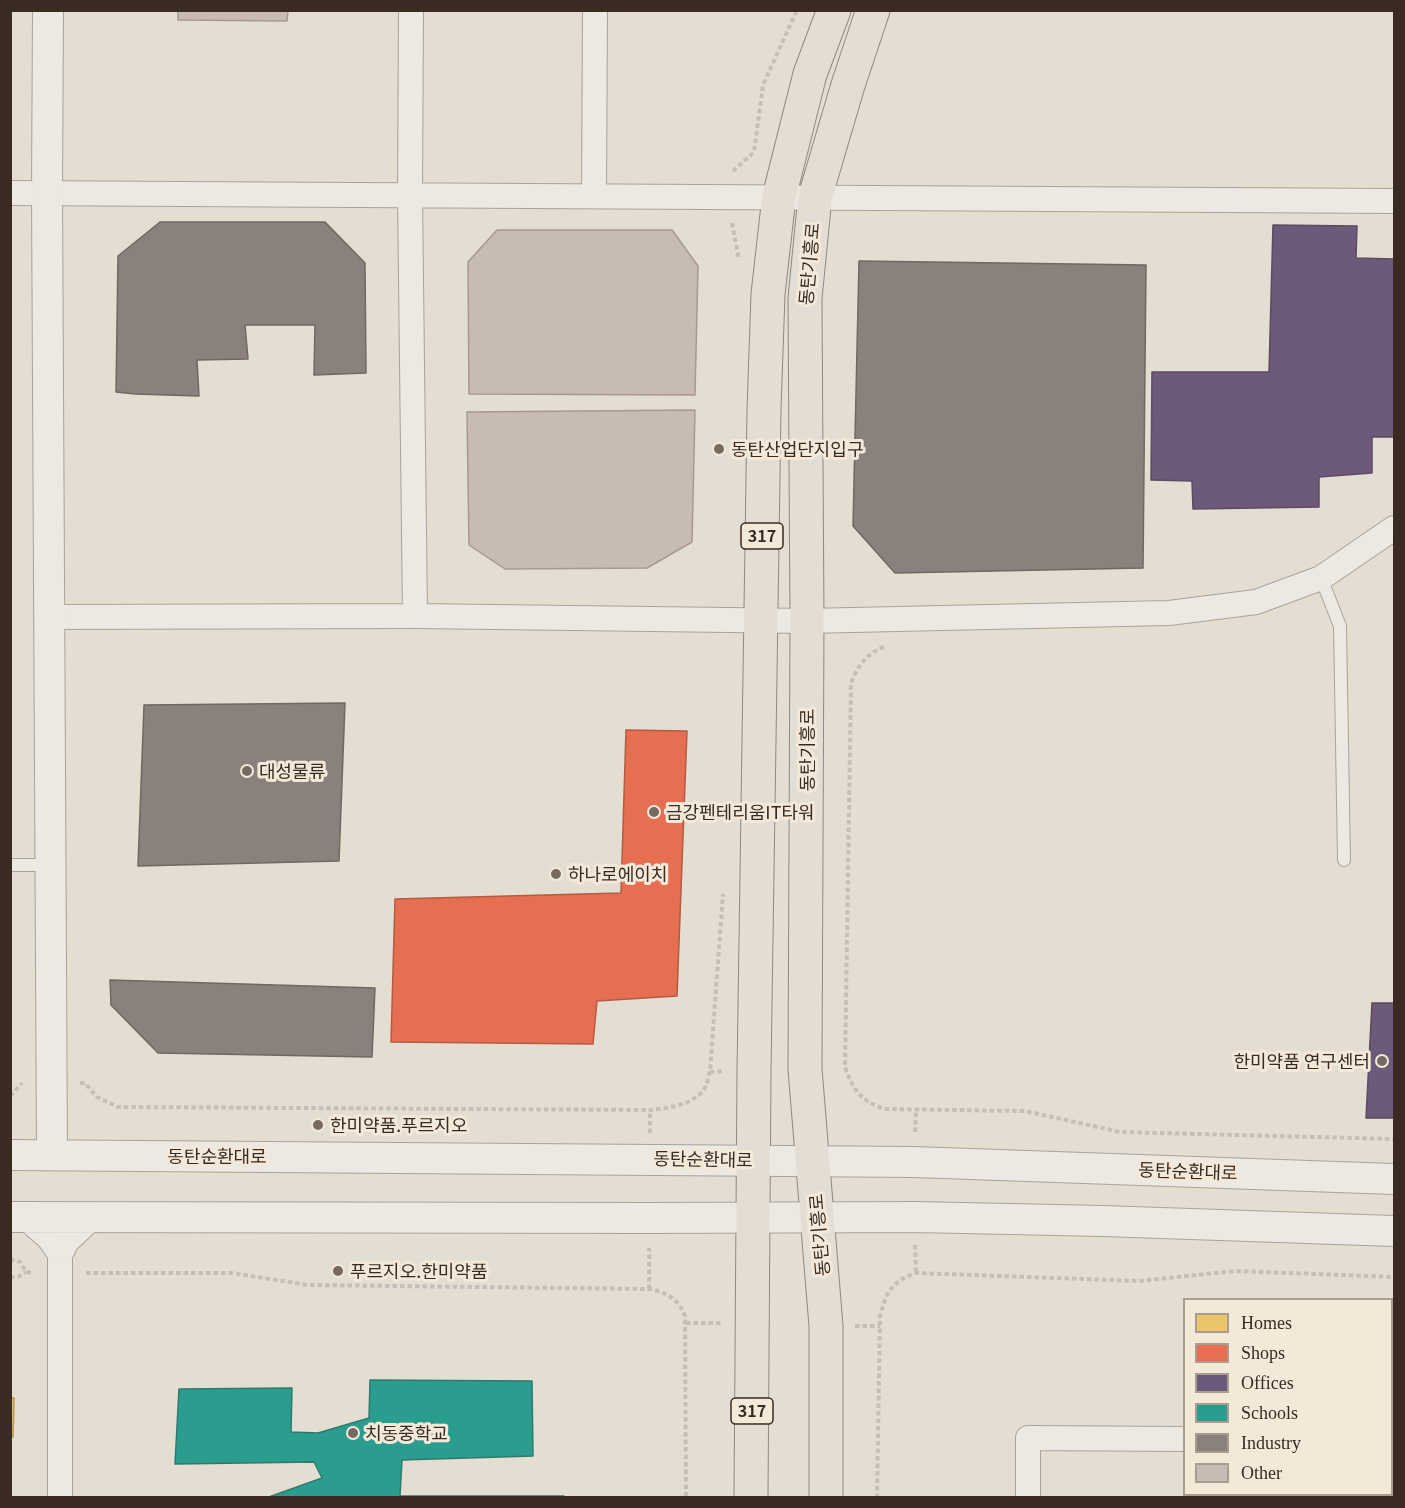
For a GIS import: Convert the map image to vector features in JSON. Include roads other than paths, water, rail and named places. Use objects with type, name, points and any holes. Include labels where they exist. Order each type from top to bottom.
[{"type":"main road","name":"동탄기흥로","points":[[751,1497],[761,620],[768,294],[779,197],[810,74],[834,10]]},
{"type":"main road","name":"동탄기흥로","points":[[826,1497],[826,1326],[805,1069],[807,621],[805,298],[815,197],[873,10]]},
{"type":"street","points":[[48,10],[52,1155]]},
{"type":"street","points":[[411,10],[410,195],[416,616]]},
{"type":"street","points":[[594,196],[595,10]]},
{"type":"street","points":[[10,193],[1395,201]]},
{"type":"street","points":[[49,617],[416,616],[807,621],[1169,613],[1256,602],[1321,578],[1395,528]]},
{"type":"street","name":"동탄순환대로","points":[[10,1155],[914,1162],[1395,1179]]},
{"type":"street","points":[[20,1217],[817,1218],[915,1216],[1395,1231]]},
{"type":"street","points":[[20,1217],[51,1236],[60,1261]]},
{"type":"street","points":[[60,1497],[60,1261],[64,1240],[89,1217]]},
{"type":"street","points":[[1028,1497],[1028,1438],[1183,1438]]},
{"type":"lane","points":[[1321,578],[1340,626],[1344,860]]},
{"type":"lane","points":[[10,865],[50,865]]},
{"type":"place","name":"동탄산업단지입구","points":[[719,449]]},
{"type":"place","name":"대성물류","points":[[247,771]]},
{"type":"place","name":"금강펜테리움IT타워","points":[[654,812]]},
{"type":"place","name":"하나로에이치","points":[[556,874]]},
{"type":"place","name":"한미약품 연구센터","points":[[1382,1061]]},
{"type":"place","name":"한미약품.푸르지오","points":[[318,1125]]},
{"type":"place","name":"푸르지오.한미약품","points":[[338,1271]]},
{"type":"place","name":"치동중학교","points":[[353,1433]]}]
